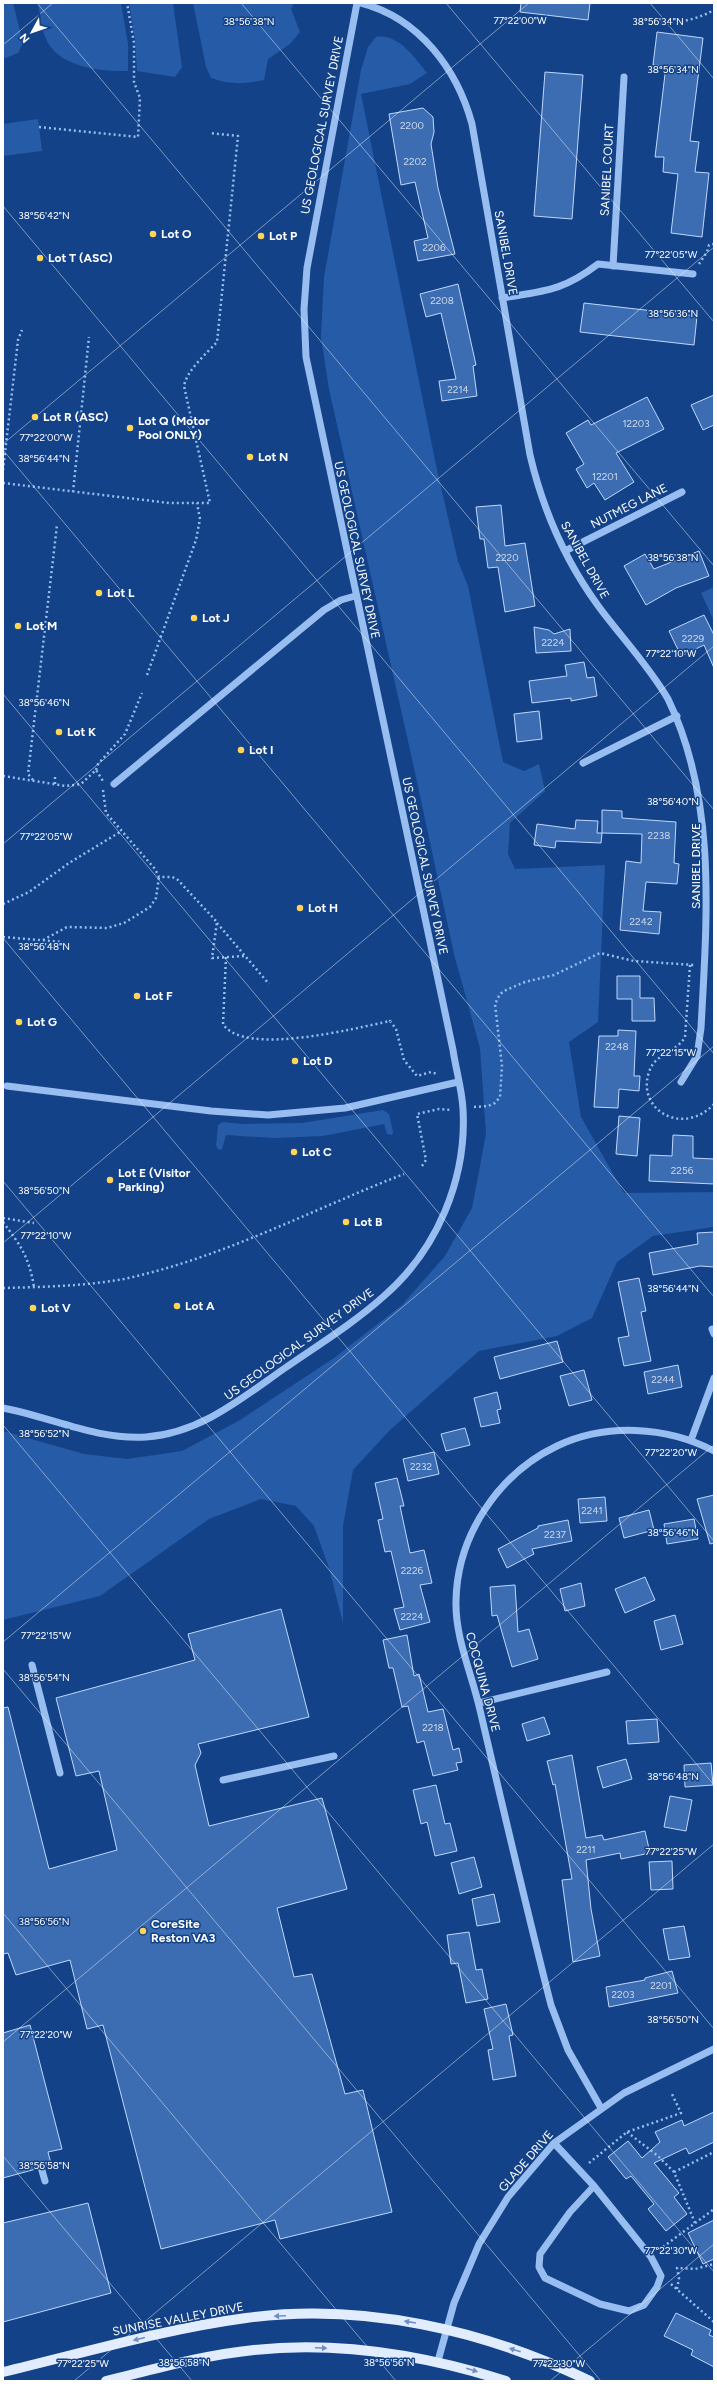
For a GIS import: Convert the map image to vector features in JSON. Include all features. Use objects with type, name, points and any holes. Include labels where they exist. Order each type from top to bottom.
[{"type":"main road","name":"SUNRISE VALLEY DRIVE","points":[[3,2372],[163,2333],[247,2318],[333,2315],[408,2322],[448,2329],[522,2352],[590,2381]]},
{"type":"main road","points":[[106,2381],[213,2356],[281,2348],[390,2352],[438,2361],[506,2381]]},
{"type":"street","name":"US GEOLOGICAL SURVEY DRIVE","points":[[3,1408],[88,1431],[129,1437],[159,1435],[181,1430],[208,1420],[372,1307],[398,1283],[417,1260],[436,1231],[453,1189],[462,1149],[463,1108],[310,385],[306,358],[304,309],[310,247],[357,3]]},
{"type":"street","name":"SANIBEL DRIVE","points":[[361,3],[384,12],[418,33],[447,65],[462,92],[472,124],[502,298],[536,478],[549,516],[565,551],[591,596],[661,686],[677,716],[697,770],[707,822],[708,885],[700,1046],[692,1066],[681,1082]]},
{"type":"street","name":"SANIBEL COURT","points":[[613,266],[624,77]]},
{"type":"street","points":[[502,298],[561,287],[573,282],[598,264],[694,274]]},
{"type":"street","name":"NUTMEG LANE","points":[[565,551],[682,492]]},
{"type":"street","points":[[114,784],[324,610],[341,600],[355,596]]},
{"type":"street","points":[[583,763],[677,716]]},
{"type":"street","points":[[7,1086],[211,1111],[268,1115],[346,1108],[438,1085],[458,1082]]},
{"type":"street","points":[[691,1440],[714,1378]]},
{"type":"street","name":"COCQUINA DRIVE","points":[[601,2108],[568,2050],[551,2005],[479,1703],[459,1632],[456,1602],[461,1564],[476,1524],[494,1495],[521,1469],[536,1458],[581,1436],[618,1430],[661,1433],[691,1440],[714,1451]]},
{"type":"street","points":[[32,1665],[60,1773]]},
{"type":"street","points":[[479,1703],[607,1672]]},
{"type":"street","points":[[223,1780],[334,1756]]},
{"type":"street","name":"GLADE DRIVE","points":[[438,2361],[454,2303],[479,2244],[508,2197],[554,2143],[601,2108],[639,2084],[714,2049]]},
{"type":"street","points":[[554,2143],[594,2186],[651,2256],[662,2276],[657,2287],[644,2305],[629,2311],[600,2304],[545,2278],[539,2267],[540,2254],[570,2212],[594,2186]]},
{"type":"street","points":[[41,2168],[45,2181]]},
{"type":"path","points":[[39,127],[138,137],[140,98],[134,82],[134,43],[127,3]]},
{"type":"path","points":[[651,22],[689,21],[714,10]]},
{"type":"path","points":[[3,483],[169,503],[210,503],[184,386],[200,360],[217,342],[238,136],[210,133]]},
{"type":"path","points":[[694,274],[707,252],[708,245],[714,244]]},
{"type":"path","points":[[3,470],[18,340],[22,330]]},
{"type":"path","points":[[73,492],[89,338]]},
{"type":"path","points":[[147,675],[196,540],[200,519],[197,503]]},
{"type":"path","points":[[33,781],[28,774],[57,525]]},
{"type":"path","points":[[3,776],[66,786],[81,784],[96,770],[98,764],[125,734],[142,693]]},
{"type":"path","points":[[42,940],[67,927],[107,928],[124,924],[150,907],[156,898],[159,877],[155,869],[120,832],[106,813],[103,781],[96,770]]},
{"type":"path","points":[[55,777],[55,784]]},
{"type":"path","points":[[3,904],[29,892],[69,863],[120,832]]},
{"type":"path","points":[[159,877],[172,877],[177,879],[217,922],[269,984]]},
{"type":"path","points":[[217,922],[212,958],[245,956]]},
{"type":"path","points":[[3,937],[62,942]]},
{"type":"path","points":[[463,1108],[488,1106],[495,1103],[500,1098],[502,1066],[495,1004],[500,994],[506,990],[525,982],[554,975],[600,953],[634,961],[704,965]]},
{"type":"path","points":[[226,957],[223,1024],[228,1032],[238,1036],[276,1039],[305,1038],[390,1021],[396,1029],[404,1060],[417,1076],[431,1072],[437,1073],[438,1085]]},
{"type":"path","points":[[690,965],[685,1037],[680,1044],[662,1054],[654,1062],[648,1073],[646,1085],[649,1096],[658,1109],[673,1119],[697,1117],[714,1104]]},
{"type":"path","points":[[422,1166],[426,1160],[418,1114],[439,1109],[448,1111]]},
{"type":"path","points":[[3,1288],[64,1285],[122,1279],[184,1263],[240,1243],[404,1174]]},
{"type":"path","points":[[3,1218],[34,1223]]},
{"type":"path","points":[[3,1222],[22,1247],[30,1265],[34,1287]]},
{"type":"path","points":[[579,2171],[627,2132],[680,2113],[671,2092]]},
{"type":"path","points":[[627,2132],[658,2156],[674,2172],[695,2223]]},
{"type":"path","points":[[674,2172],[714,2152]]},
{"type":"path","points":[[651,2256],[714,2209]]},
{"type":"path","points":[[677,2290],[679,2278],[677,2268],[695,2268],[714,2264]]},
{"type":"path","points":[[662,2276],[714,2322]]},
{"type":"shaded area","points":[[3,3],[13,3],[23,43],[18,53],[3,59]]},
{"type":"shaded area","points":[[38,3],[121,3],[128,44],[128,71],[93,69],[70,62],[60,56],[52,48],[44,35]]},
{"type":"shaded area","points":[[129,3],[173,3],[182,67],[175,77],[137,71],[135,39]]},
{"type":"shaded area","points":[[193,3],[294,3],[291,9],[300,32],[290,44],[268,59],[264,80],[238,83],[225,82],[211,78],[206,67]]},
{"type":"shaded area","points":[[376,37],[392,39],[399,43],[411,54],[427,73],[410,84],[361,94],[436,465],[458,561],[468,586],[503,762],[524,771],[539,764],[545,791],[510,823],[508,854],[515,869],[605,865],[598,1022],[569,1042],[581,1117],[624,1193],[714,1192],[714,1227],[653,1236],[617,1262],[592,1318],[557,1336],[479,1351],[389,1431],[353,1470],[343,1526],[343,1623],[329,1568],[314,1526],[296,1506],[261,1499],[209,1519],[100,1596],[3,1620],[3,1431],[84,1454],[127,1459],[182,1451],[240,1420],[334,1358],[402,1305],[445,1256],[472,1208],[486,1134],[480,1048],[454,954],[329,389],[321,337],[324,277],[361,70],[368,47]]},
{"type":"shaded area","points":[[38,119],[42,151],[3,156],[3,124]]},
{"type":"shaded area","points":[[714,587],[714,621],[701,593]]},
{"type":"shaded area","points":[[383,1110],[389,1114],[393,1132],[392,1135],[387,1134],[384,1124],[323,1136],[274,1138],[226,1135],[222,1149],[219,1150],[216,1146],[218,1125],[223,1122],[242,1124],[302,1123]]},
{"type":"building","points":[[521,3],[590,3],[588,20],[520,12]]},
{"type":"building","points":[[657,32],[703,38],[690,141],[699,142],[695,172],[709,173],[702,237],[671,233],[678,174],[663,172],[664,157],[655,157],[666,66],[653,65]]},
{"type":"building","points":[[545,72],[583,75],[572,219],[534,216]]},
{"type":"building","points":[[423,108],[433,117],[434,132],[431,144],[438,188],[455,254],[418,261],[414,241],[428,238],[415,182],[401,185],[389,114]]},
{"type":"building","points":[[458,284],[476,365],[473,366],[477,396],[442,401],[439,381],[456,379],[441,313],[426,317],[420,294]]},
{"type":"building","points":[[584,303],[697,316],[694,345],[580,332]]},
{"type":"building","points":[[714,395],[714,425],[703,430],[691,405]]},
{"type":"building","points":[[647,397],[664,429],[616,453],[634,482],[605,500],[594,483],[587,488],[576,469],[584,464],[566,433],[588,420],[591,425]]},
{"type":"building","points":[[501,505],[505,546],[525,543],[535,606],[505,612],[498,567],[488,568],[484,539],[480,539],[476,507]]},
{"type":"building","points":[[699,551],[709,576],[676,588],[646,605],[624,566],[645,554],[654,569]]},
{"type":"building","points":[[704,615],[714,635],[714,668],[704,645],[681,656],[669,631]]},
{"type":"building","points":[[534,627],[549,630],[554,634],[570,629],[571,651],[536,653]]},
{"type":"building","points":[[584,662],[587,678],[594,677],[597,696],[571,701],[571,698],[532,703],[529,681],[567,676],[565,665]]},
{"type":"building","points":[[539,711],[542,739],[517,742],[514,714]]},
{"type":"building","points":[[602,810],[622,811],[622,818],[676,822],[674,863],[679,864],[677,884],[646,882],[643,911],[661,912],[659,934],[620,930],[626,861],[641,863],[642,834],[602,833]]},
{"type":"building","points":[[576,820],[598,821],[597,833],[602,833],[601,843],[556,841],[555,848],[534,845],[537,824],[575,829]]},
{"type":"building","points":[[617,976],[640,976],[640,998],[654,998],[655,1021],[632,1021],[632,999],[617,999]]},
{"type":"building","points":[[618,1030],[636,1031],[634,1076],[640,1076],[639,1091],[619,1089],[618,1108],[594,1107],[599,1036],[618,1036]]},
{"type":"building","points":[[619,1116],[640,1118],[637,1156],[616,1154]]},
{"type":"building","points":[[673,1135],[693,1136],[693,1158],[714,1159],[714,1184],[649,1181],[650,1155],[672,1156]]},
{"type":"building","points":[[714,1232],[714,1267],[700,1266],[653,1275],[649,1253],[698,1244],[697,1233]]},
{"type":"building","points":[[639,1278],[646,1311],[641,1312],[651,1361],[624,1366],[618,1338],[629,1336],[618,1282]]},
{"type":"building","points":[[557,1341],[563,1362],[500,1379],[494,1357]]},
{"type":"building","points":[[678,1365],[682,1387],[648,1394],[644,1372]]},
{"type":"building","points":[[584,1370],[592,1400],[569,1406],[560,1376]]},
{"type":"building","points":[[497,1392],[501,1409],[497,1410],[500,1423],[481,1427],[474,1398]]},
{"type":"building","points":[[465,1428],[470,1445],[446,1451],[441,1434]]},
{"type":"building","points":[[434,1452],[439,1474],[408,1481],[403,1459]]},
{"type":"building","points":[[397,1478],[404,1506],[400,1506],[410,1553],[424,1550],[432,1583],[420,1585],[430,1622],[400,1630],[394,1609],[404,1607],[391,1551],[385,1552],[378,1520],[383,1519],[375,1483]]},
{"type":"building","points":[[714,1495],[714,1543],[710,1544],[697,1499]]},
{"type":"building","points":[[605,1497],[607,1521],[580,1523],[578,1499]]},
{"type":"building","points":[[649,1510],[654,1530],[624,1538],[619,1518]]},
{"type":"building","points":[[694,1519],[698,1539],[667,1544],[664,1524]]},
{"type":"building","points":[[568,1520],[572,1541],[532,1549],[534,1554],[507,1568],[498,1549],[538,1528],[538,1526]]},
{"type":"building","points":[[645,1577],[655,1600],[625,1613],[615,1589]]},
{"type":"building","points":[[581,1583],[585,1606],[565,1611],[560,1589]]},
{"type":"building","points":[[515,1585],[518,1632],[529,1629],[538,1659],[512,1667],[497,1615],[492,1616],[490,1587]]},
{"type":"building","name":"CoreSite Reston VA3","points":[[281,1609],[309,1717],[198,1744],[201,1753],[195,1765],[209,1826],[322,1798],[347,1889],[277,1908],[294,1977],[312,1974],[345,2094],[363,2090],[392,2212],[280,2239],[275,2220],[161,2249],[103,2025],[87,2029],[70,1960],[16,1975],[8,1953],[3,1954],[3,1708],[8,1707],[49,1869],[117,1850],[99,1771],[76,1776],[56,1698],[195,1660],[188,1634]]},
{"type":"building","points":[[675,1615],[683,1644],[661,1650],[654,1621]]},
{"type":"building","points":[[407,1635],[414,1676],[419,1674],[428,1712],[443,1709],[453,1750],[459,1748],[462,1762],[456,1763],[458,1770],[433,1776],[424,1741],[417,1743],[408,1706],[402,1707],[393,1668],[389,1668],[383,1640]]},
{"type":"building","points":[[544,1717],[550,1734],[527,1741],[522,1724]]},
{"type":"building","points":[[657,1719],[659,1742],[628,1744],[626,1721]]},
{"type":"building","points":[[572,1755],[586,1838],[602,1835],[604,1840],[645,1831],[650,1853],[621,1859],[620,1853],[586,1860],[591,1909],[600,1956],[573,1962],[562,1880],[572,1879],[555,1784],[553,1785],[547,1761]]},
{"type":"building","points":[[626,1759],[632,1779],[603,1788],[597,1767]]},
{"type":"building","points":[[711,1763],[713,1785],[685,1787],[684,1765]]},
{"type":"building","points":[[436,1785],[445,1824],[450,1823],[457,1851],[435,1856],[427,1822],[421,1824],[413,1790]]},
{"type":"building","points":[[670,1796],[692,1800],[686,1831],[664,1827]]},
{"type":"building","points":[[474,1857],[482,1887],[459,1894],[451,1863]]},
{"type":"building","points":[[672,1861],[673,1889],[651,1890],[649,1862]]},
{"type":"building","points":[[494,1894],[500,1922],[477,1926],[472,1899]]},
{"type":"building","points":[[684,1926],[690,1957],[669,1960],[663,1929]]},
{"type":"building","points":[[469,1932],[476,1970],[482,1969],[488,1999],[466,2003],[458,1963],[451,1964],[447,1935]]},
{"type":"building","points":[[672,1971],[678,1993],[609,2007],[606,1987],[645,1980],[645,1978]]},
{"type":"building","points":[[506,2004],[513,2035],[509,2036],[516,2076],[493,2080],[488,2050],[493,2049],[484,2009]]},
{"type":"building","points":[[30,2025],[62,2149],[48,2152],[51,2164],[46,2166],[40,2162],[36,2169],[3,2178],[3,2033]]},
{"type":"building","points":[[714,2112],[714,2142],[689,2154],[686,2148],[654,2163],[679,2193],[674,2197],[687,2214],[666,2231],[648,2209],[654,2204],[631,2176],[626,2179],[608,2157],[628,2141],[642,2158],[660,2142],[655,2132],[682,2120],[684,2126]]},
{"type":"building","points":[[88,2203],[111,2293],[3,2322],[3,2223]]},
{"type":"building","points":[[714,2220],[714,2259],[703,2264],[688,2233]]},
{"type":"building","points":[[676,2313],[711,2330],[709,2335],[714,2337],[714,2367],[691,2355],[693,2350],[664,2336]]},
{"type":"place","name":"Lot O","points":[[153,234]]},
{"type":"place","name":"Lot P","points":[[261,236]]},
{"type":"place","name":"Lot T (ASC)","points":[[40,258]]},
{"type":"place","name":"Lot R (ASC)","points":[[35,417]]},
{"type":"place","name":"Lot Q (Motor Pool ONLY)","points":[[130,428]]},
{"type":"place","name":"Lot N","points":[[250,457]]},
{"type":"place","name":"Lot L","points":[[99,593]]},
{"type":"place","name":"Lot J","points":[[194,618]]},
{"type":"place","name":"Lot M","points":[[18,626]]},
{"type":"place","name":"Lot K","points":[[59,732]]},
{"type":"place","name":"Lot I","points":[[241,750]]},
{"type":"place","name":"Lot H","points":[[300,908]]},
{"type":"place","name":"Lot F","points":[[137,996]]},
{"type":"place","name":"Lot G","points":[[19,1022]]},
{"type":"place","name":"Lot D","points":[[295,1061]]},
{"type":"place","name":"Lot C","points":[[294,1152]]},
{"type":"place","name":"Lot E (Visitor Parking)","points":[[110,1180]]},
{"type":"place","name":"Lot B","points":[[346,1222]]},
{"type":"place","name":"Lot A","points":[[177,1306]]},
{"type":"place","name":"Lot V","points":[[33,1308]]},
{"type":"place","name":"CoreSite Reston VA3","points":[[143,1931]]}]
